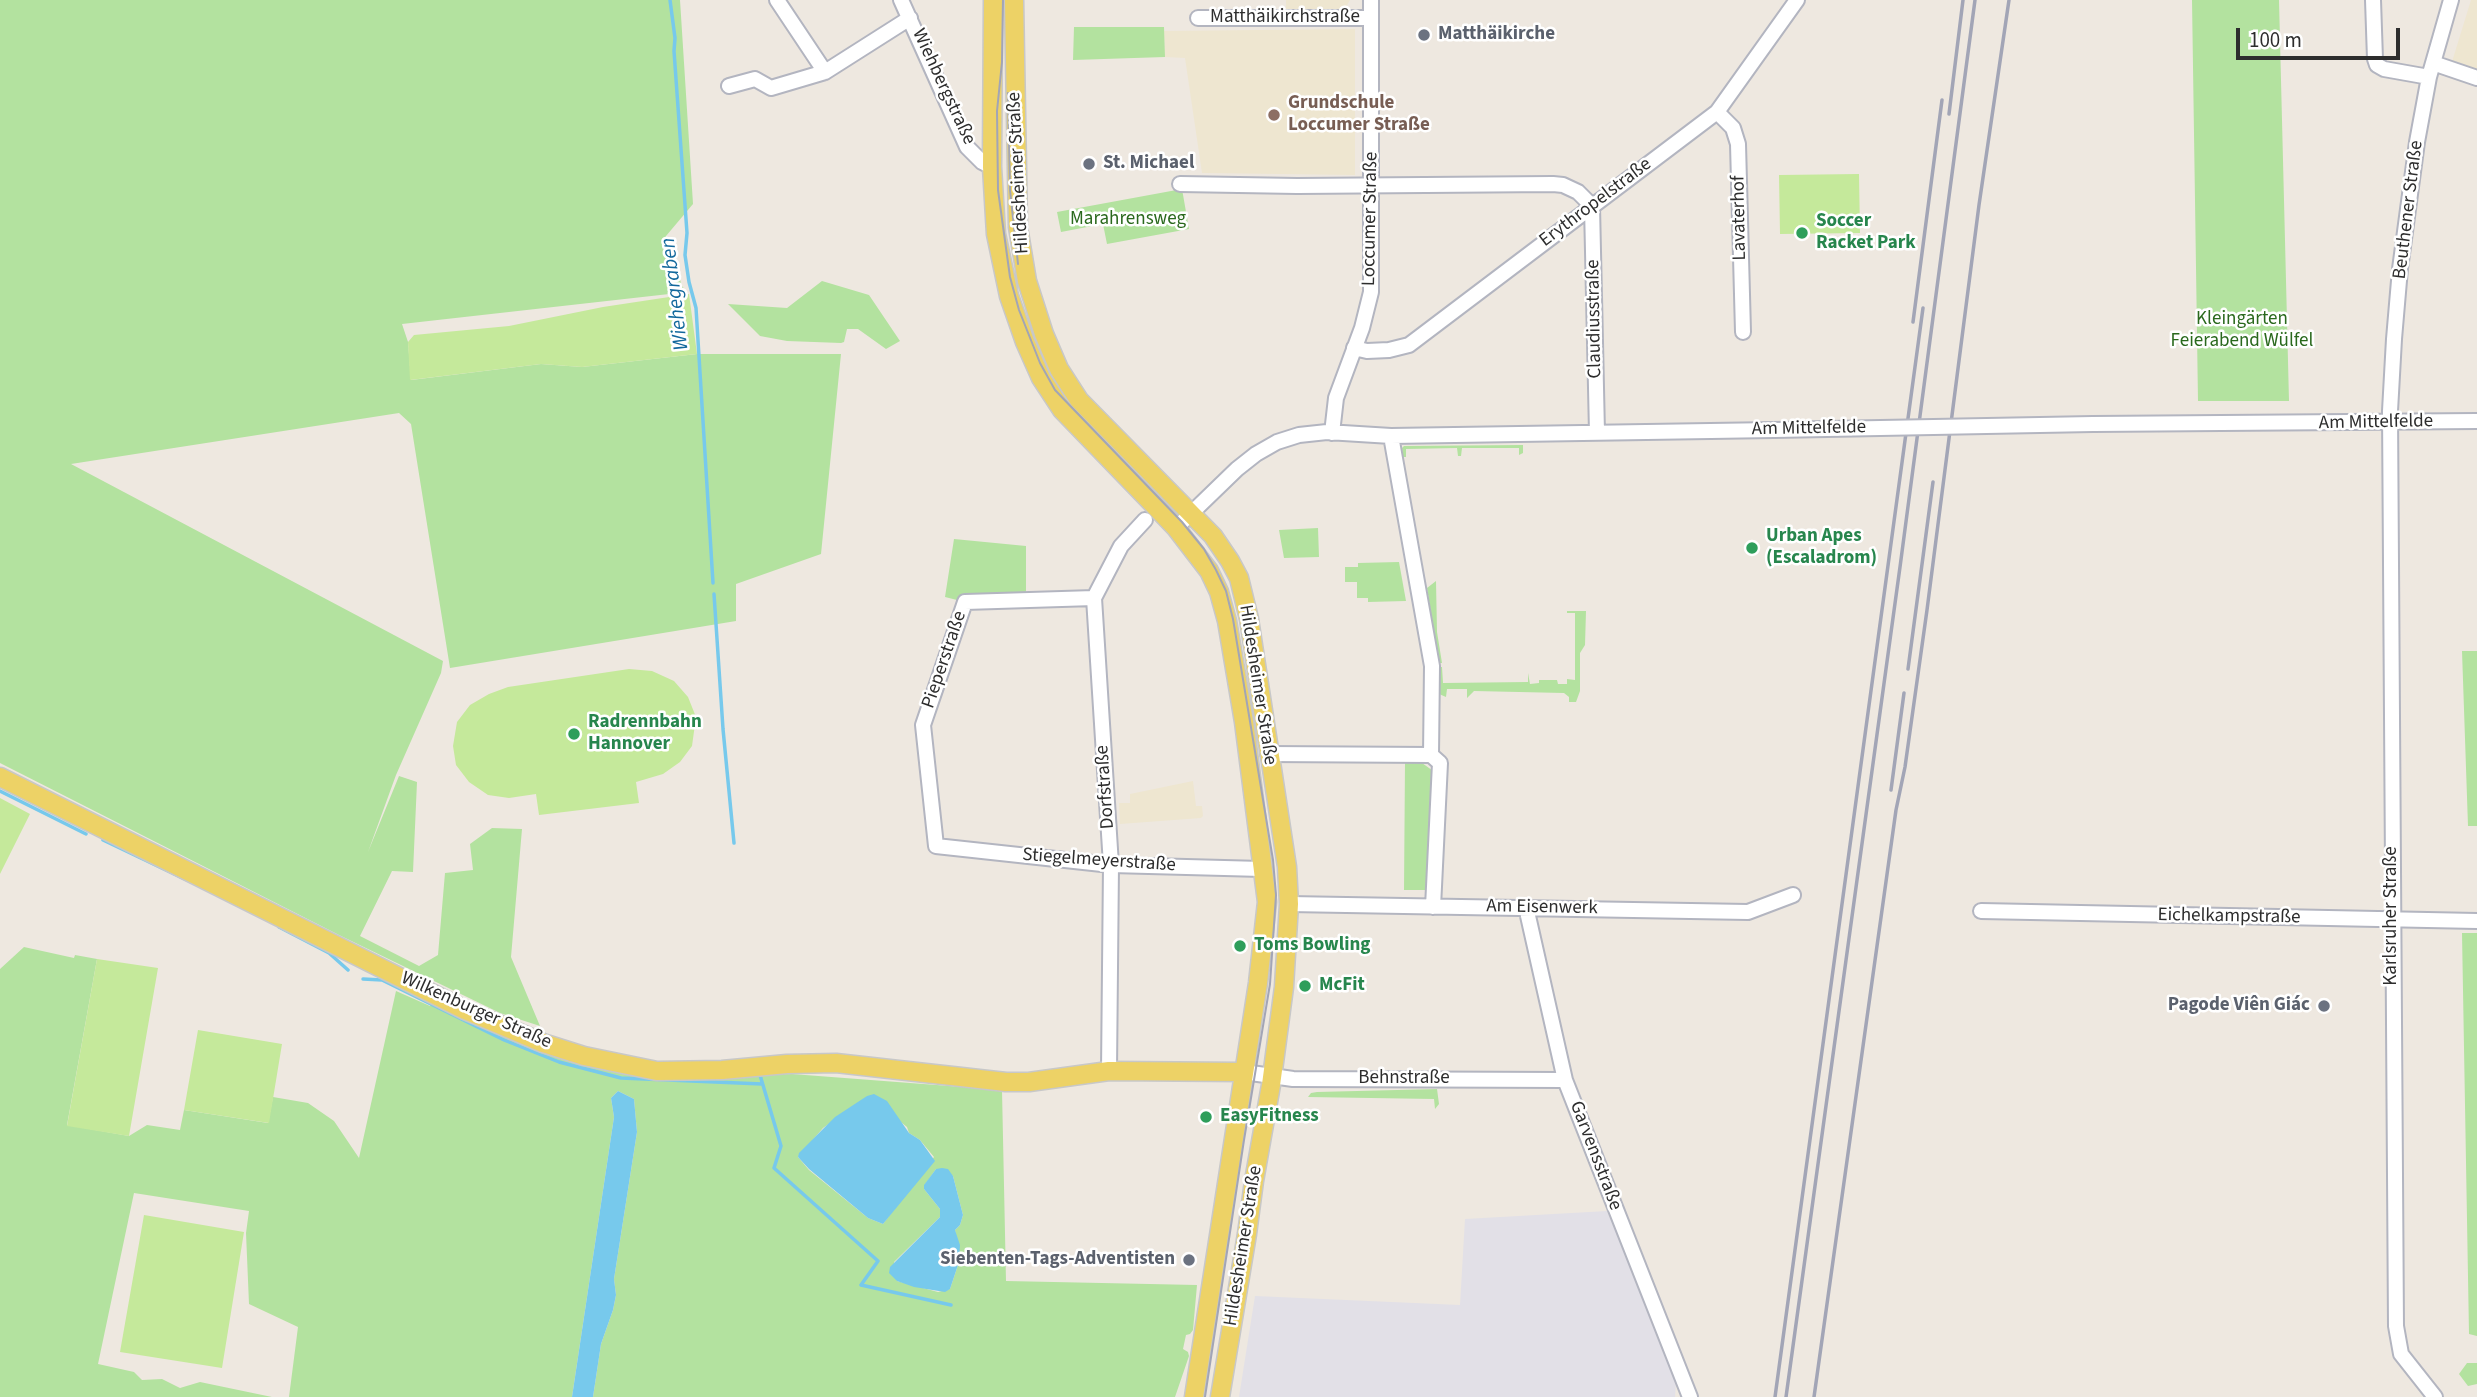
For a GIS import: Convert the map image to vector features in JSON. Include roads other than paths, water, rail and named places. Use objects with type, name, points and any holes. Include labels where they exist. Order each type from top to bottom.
[{"type":"main road","name":"Hildesheimer Straße","points":[[993,0],[992,167],[996,234],[1007,287],[1025,342],[1041,378],[1062,410],[1176,528],[1209,571],[1219,592],[1227,621],[1244,722],[1266,902],[1258,983],[1194,1397]]},
{"type":"main road","name":"Hildesheimer Straße","points":[[1014,0],[1018,227],[1027,282],[1059,369],[1079,400],[1213,536],[1239,578],[1250,619],[1268,754],[1287,867],[1289,904],[1284,987],[1220,1397]]},
{"type":"main road","name":"Wilkenburger Straße","points":[[0,778],[465,1010],[533,1039],[584,1056],[657,1070],[722,1070],[797,1063],[835,1063],[1006,1082],[1029,1082],[1109,1071],[1244,1072]]},
{"type":"street","points":[[777,0],[825,72]]},
{"type":"street","name":"Wiehbergstraße","points":[[901,0],[967,147],[982,162],[992,167]]},
{"type":"street","name":"Loccumer Straße","points":[[1332,433],[1336,398],[1366,314],[1371,292],[1371,0]]},
{"type":"street","name":"Erythropelstraße","points":[[1354,348],[1389,350],[1409,345],[1717,112],[1797,0]]},
{"type":"street","points":[[2373,0],[2377,65],[2384,69],[2431,70],[2477,78]]},
{"type":"street","name":"Beuthener Straße","points":[[2390,423],[2394,339],[2405,225],[2431,70],[2451,0]]},
{"type":"street","points":[[729,86],[755,79],[771,88],[825,72],[911,18]]},
{"type":"street","name":"Matthäikirchstraße","points":[[1198,18],[1371,18]]},
{"type":"street","name":"Lavaterhof","points":[[1717,112],[1733,128],[1738,144],[1743,332]]},
{"type":"street","points":[[1180,184],[1563,185],[1578,192],[1592,206]]},
{"type":"street","name":"Claudiusstraße","points":[[1592,206],[1597,433]]},
{"type":"street","name":"Am Mittelfelde","points":[[1176,528],[1256,454],[1299,435],[2477,421]]},
{"type":"street","name":"Karlsruher Straße","points":[[2390,423],[2397,1343],[2401,1354],[2435,1397]]},
{"type":"street","points":[[1391,436],[1432,666],[1431,755]]},
{"type":"street","points":[[1094,598],[1121,546],[1145,520]]},
{"type":"street","name":"Pieperstraße","points":[[936,846],[923,725],[965,602],[1094,598]]},
{"type":"street","name":"Dorfstraße","points":[[1094,598],[1111,866],[1109,1071]]},
{"type":"street","points":[[1268,754],[1431,755],[1440,763],[1433,907]]},
{"type":"street","name":"Stiegelmeyerstraße","points":[[936,846],[1111,866],[1262,869]]},
{"type":"street","name":"Am Eisenwerk","points":[[1289,904],[1748,912],[1793,895]]},
{"type":"street","name":"Garvensstraße","points":[[1526,907],[1565,1080],[1690,1397]]},
{"type":"street","name":"Eichelkampstraße","points":[[1981,911],[2477,921]]},
{"type":"street","name":"Behnstraße","points":[[1244,1072],[1293,1079],[1565,1080]]},
{"type":"water","points":[[618,1091],[634,1099],[637,1132],[614,1279],[616,1295],[601,1344],[593,1397],[572,1397],[614,1117],[611,1098]]},
{"type":"water","points":[[874,1094],[887,1101],[909,1133],[920,1140],[935,1161],[883,1224],[868,1218],[798,1157],[835,1117]]},
{"type":"water","points":[[936,1169],[948,1169],[953,1176],[963,1215],[955,1230],[960,1245],[959,1262],[950,1289],[945,1292],[914,1287],[897,1281],[889,1273],[890,1267],[940,1217],[940,1209],[924,1189],[924,1185]]},
{"type":"waterway","name":"Wiehegraben","points":[[670,0],[675,38],[687,233],[685,255],[696,308],[713,583]]},
{"type":"waterway","name":"Wiehegraben","points":[[714,594],[734,843]]},
{"type":"waterway","points":[[0,791],[86,834]]},
{"type":"waterway","points":[[103,840],[191,882]]},
{"type":"waterway","points":[[279,927],[329,953],[348,970]]},
{"type":"waterway","points":[[363,979],[382,980],[504,1040],[559,1062],[621,1078],[762,1084]]},
{"type":"waterway","points":[[760,1075],[781,1146],[774,1168],[878,1261],[861,1285],[951,1305]]},
{"type":"tram line","points":[[1003,0],[1002,62],[997,111],[998,190],[1010,277],[1019,310],[1040,363],[1055,390],[1182,522],[1204,549],[1226,591],[1273,860],[1276,895],[1270,984],[1205,1397]]},
{"type":"tram line","points":[[1008,93],[1010,190],[1018,264]]},
{"type":"railway","points":[[1949,114],[1963,0]]},
{"type":"railway","points":[[1786,1397],[1975,0]]},
{"type":"railway","points":[[1814,1397],[1896,810],[1905,767],[1927,610],[1979,205],[2009,0]]},
{"type":"railway","points":[[1913,322],[1942,100]]},
{"type":"railway","points":[[1775,1397],[1923,308]]},
{"type":"railway","points":[[1908,669],[1933,482]]},
{"type":"railway","points":[[1891,790],[1904,693]]},
{"type":"place","name":"Matthäikirche","points":[[1424,35]]},
{"type":"place","name":"Grundschule Loccumer Straße","points":[[1274,115]]},
{"type":"place","name":"St. Michael","points":[[1089,164]]},
{"type":"place","name":"Soccer Racket Park","points":[[1802,233]]},
{"type":"place","name":"Urban Apes (Escaladrom)","points":[[1752,548]]},
{"type":"place","name":"Radrennbahn Hannover","points":[[574,734]]},
{"type":"place","name":"Toms Bowling","points":[[1240,946]]},
{"type":"place","name":"McFit","points":[[1305,986]]},
{"type":"place","name":"Pagode Viên Giác","points":[[2324,1006]]},
{"type":"place","name":"EasyFitness","points":[[1206,1117]]},
{"type":"place","name":"Siebenten-Tags-Adventisten","points":[[1189,1260]]},
{"type":"park label","name":"Marahrensweg","points":[[1128,220]]},
{"type":"park label","name":"Kleingärten Feierabend Wülfel","points":[[2242,331]]}]
